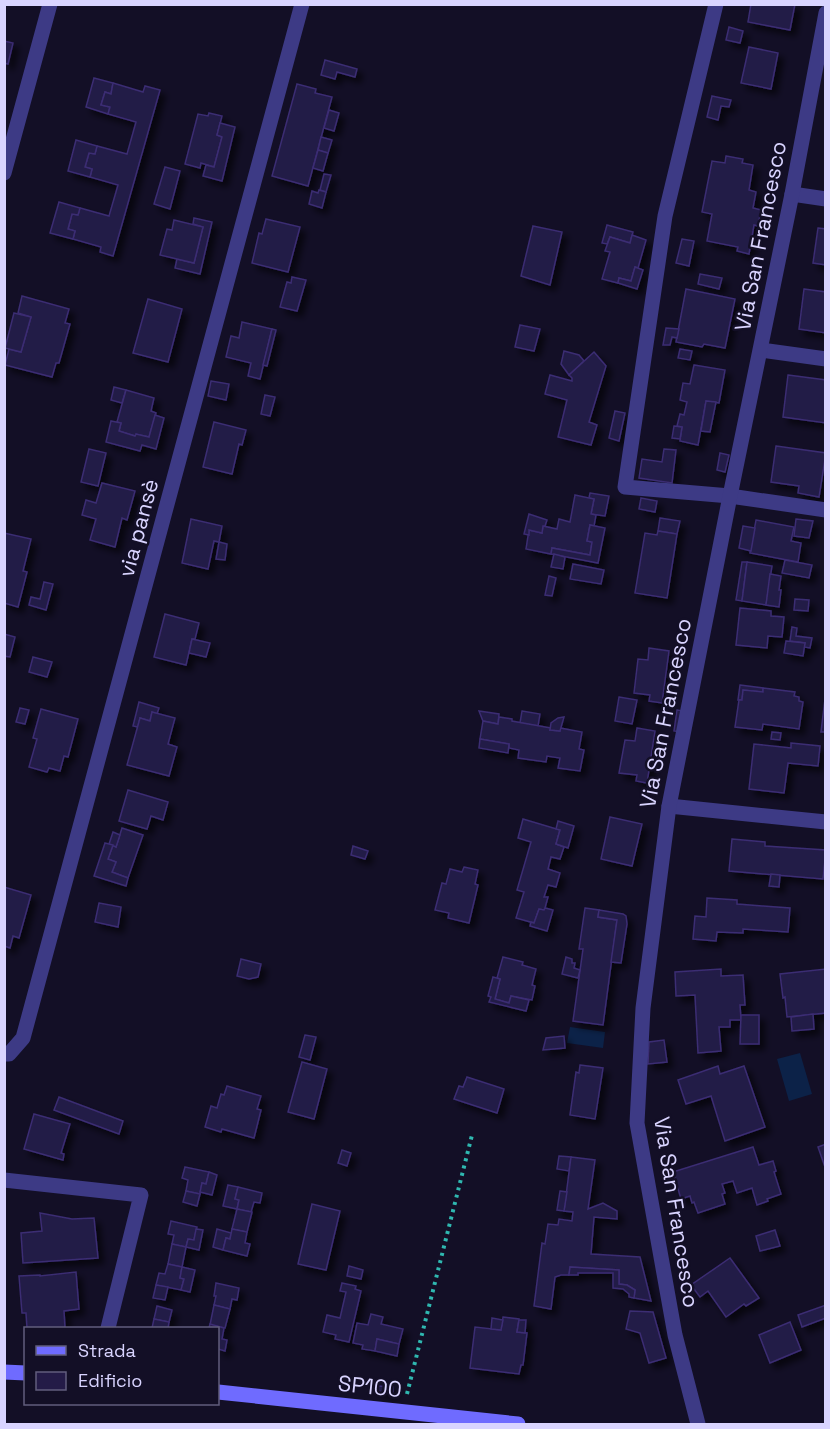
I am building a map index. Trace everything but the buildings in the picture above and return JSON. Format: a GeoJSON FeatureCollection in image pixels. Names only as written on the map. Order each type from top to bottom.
{"type":"FeatureCollection","features":[{"type":"Feature","properties":{"kind":"main road"},"geometry":{"type":"LineString","coordinates":[[4,1372],[24,1373]]}},
{"type":"Feature","properties":{"kind":"main road","name":"SP100"},"geometry":{"type":"LineString","coordinates":[[219,1392],[518,1425]]}},
{"type":"Feature","properties":{"kind":"street"},"geometry":{"type":"LineString","coordinates":[[4,173],[50,4]]}},
{"type":"Feature","properties":{"kind":"street","name":"via pansè"},"geometry":{"type":"LineString","coordinates":[[4,1054],[9,1054],[23,1038],[302,4]]}},
{"type":"Feature","properties":{"kind":"street"},"geometry":{"type":"LineString","coordinates":[[716,4],[665,216],[625,487],[730,496],[825,510]]}},
{"type":"Feature","properties":{"kind":"street","name":"Via San Francesco"},"geometry":{"type":"LineString","coordinates":[[698,1425],[675,1335],[637,1123],[644,1008],[669,806],[792,194],[825,13]]}},
{"type":"Feature","properties":{"kind":"street"},"geometry":{"type":"LineString","coordinates":[[792,194],[825,198]]}},
{"type":"Feature","properties":{"kind":"street"},"geometry":{"type":"LineString","coordinates":[[761,350],[825,359]]}},
{"type":"Feature","properties":{"kind":"street"},"geometry":{"type":"LineString","coordinates":[[669,806],[825,822]]}},
{"type":"Feature","properties":{"kind":"street"},"geometry":{"type":"LineString","coordinates":[[4,1180],[141,1195],[108,1327]]}},
{"type":"Feature","properties":{"kind":"path"},"geometry":{"type":"LineString","coordinates":[[403,1412],[472,1135]]}},
{"type":"Feature","properties":{"kind":"water"},"geometry":{"type":"Polygon","coordinates":[[[570,1027],[605,1032],[603,1048],[567,1043],[570,1027]]]}},
{"type":"Feature","properties":{"kind":"water"},"geometry":{"type":"Polygon","coordinates":[[[800,1053],[812,1094],[789,1101],[777,1059],[800,1053]]]}}]}
